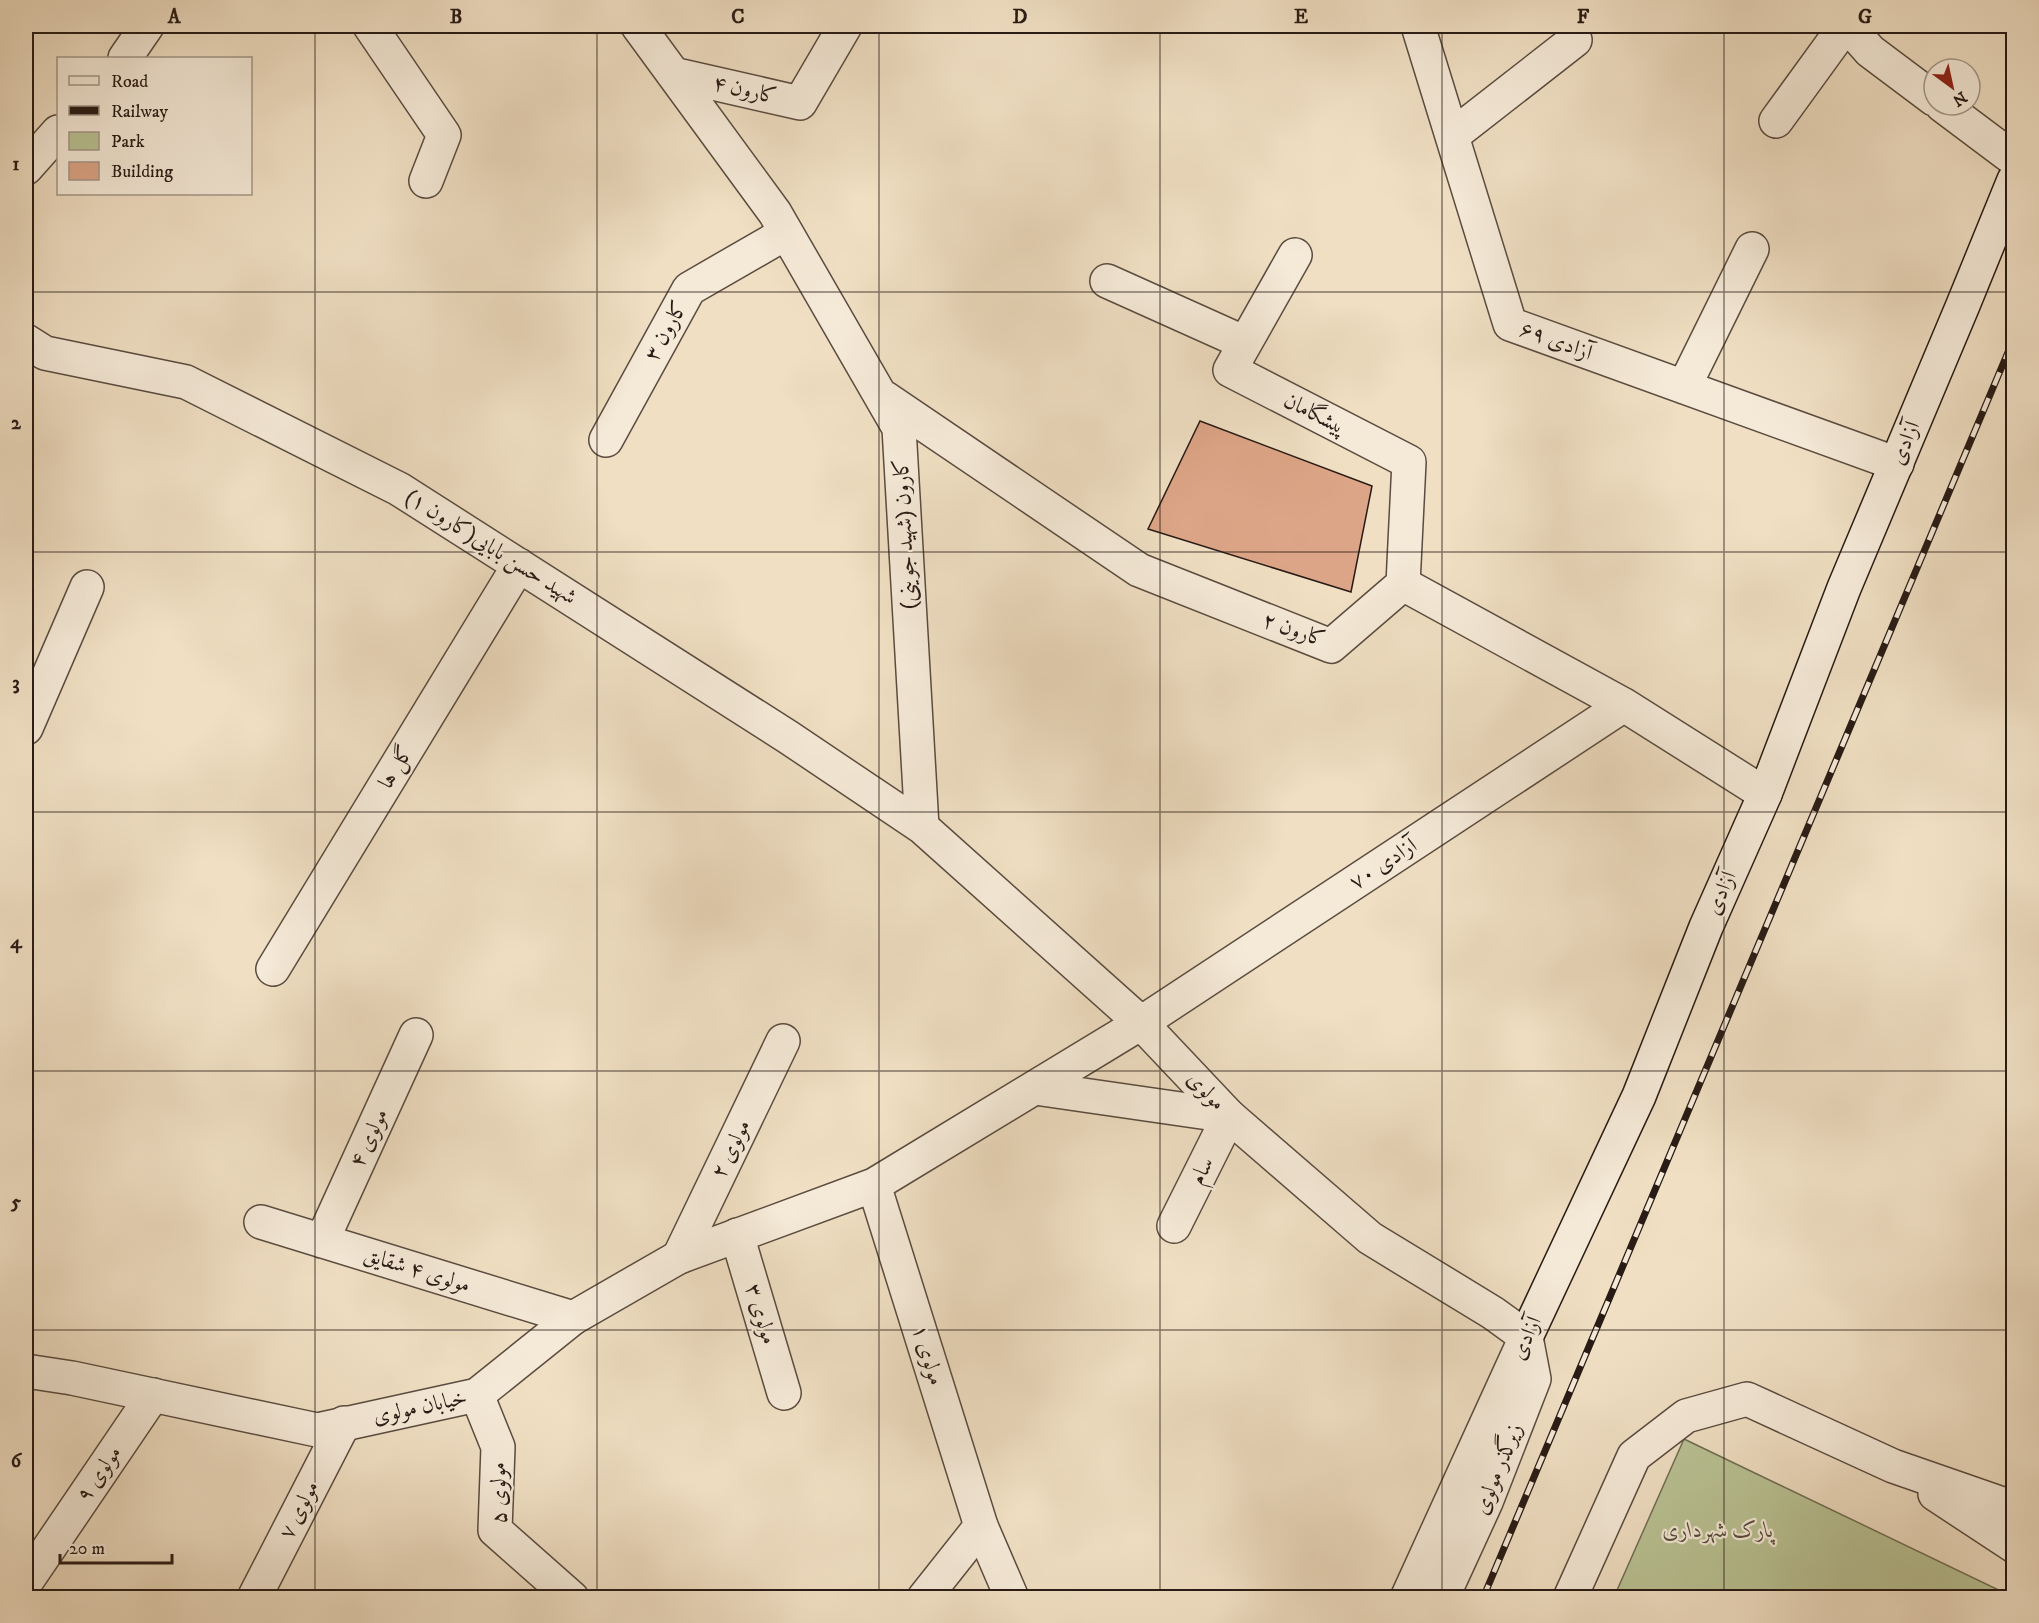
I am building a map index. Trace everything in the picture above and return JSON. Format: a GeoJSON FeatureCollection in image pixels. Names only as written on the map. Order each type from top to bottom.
{"type":"FeatureCollection","features":[{"type":"Feature","properties":{"kind":"street"},"geometry":{"type":"LineString","coordinates":[[126,57],[147,26]]}},
{"type":"Feature","properties":{"kind":"street"},"geometry":{"type":"LineString","coordinates":[[370,26],[444,135],[426,181]]}},
{"type":"Feature","properties":{"kind":"street","name":"کارون (شهید جوینی)"},"geometry":{"type":"LineString","coordinates":[[638,26],[775,213],[899,428],[922,827]]}},
{"type":"Feature","properties":{"kind":"street","name":"کارون ۴"},"geometry":{"type":"LineString","coordinates":[[673,74],[800,103],[845,26]]}},
{"type":"Feature","properties":{"kind":"street","name":"آزادی ۶۹"},"geometry":{"type":"LineString","coordinates":[[1418,26],[1510,324],[1897,464]]}},
{"type":"Feature","properties":{"kind":"street"},"geometry":{"type":"LineString","coordinates":[[1776,121],[1846,26],[1870,51],[1922,90]]}},
{"type":"Feature","properties":{"kind":"street"},"geometry":{"type":"LineString","coordinates":[[1452,136],[1575,40]]}},
{"type":"Feature","properties":{"kind":"street"},"geometry":{"type":"LineString","coordinates":[[1958,117],[2013,159]]}},
{"type":"Feature","properties":{"kind":"street"},"geometry":{"type":"LineString","coordinates":[[26,168],[57,133]]}},
{"type":"Feature","properties":{"kind":"street","name":"آزادی"},"geometry":{"type":"LineString","coordinates":[[1407,1598],[1639,1096],[1706,927],[1765,794],[1844,588],[2013,180]]}},
{"type":"Feature","properties":{"kind":"street","name":"کارون ۳"},"geometry":{"type":"LineString","coordinates":[[606,440],[688,290],[786,233]]}},
{"type":"Feature","properties":{"kind":"street"},"geometry":{"type":"LineString","coordinates":[[1684,387],[1752,249]]}},
{"type":"Feature","properties":{"kind":"street","name":"پیشگامان"},"geometry":{"type":"LineString","coordinates":[[1295,255],[1230,370],[1409,462],[1403,584]]}},
{"type":"Feature","properties":{"kind":"street"},"geometry":{"type":"LineString","coordinates":[[1107,281],[1245,343]]}},
{"type":"Feature","properties":{"kind":"street","name":"شهید حسن بابایی(کارون ۱)"},"geometry":{"type":"LineString","coordinates":[[26,341],[45,353],[186,382],[399,489],[788,737],[922,827]]}},
{"type":"Feature","properties":{"kind":"street","name":"کارون ۲"},"geometry":{"type":"LineString","coordinates":[[879,394],[1138,570],[1331,646],[1403,584]]}},
{"type":"Feature","properties":{"kind":"street","name":"گل ها"},"geometry":{"type":"LineString","coordinates":[[273,969],[519,565]]}},
{"type":"Feature","properties":{"kind":"street"},"geometry":{"type":"LineString","coordinates":[[1403,584],[1624,705],[1765,794]]}},
{"type":"Feature","properties":{"kind":"street"},"geometry":{"type":"LineString","coordinates":[[26,728],[87,587]]}},
{"type":"Feature","properties":{"kind":"street","name":"آزادی ۷۰"},"geometry":{"type":"LineString","coordinates":[[1141,1023],[1624,705]]}},
{"type":"Feature","properties":{"kind":"street"},"geometry":{"type":"LineString","coordinates":[[874,1185],[1141,1023],[922,827]]}},
{"type":"Feature","properties":{"kind":"street","name":"مولوی"},"geometry":{"type":"LineString","coordinates":[[1141,1023],[1229,1116],[1370,1238],[1493,1313],[1526,1337]]}},
{"type":"Feature","properties":{"kind":"street","name":"مولوی ۴"},"geometry":{"type":"LineString","coordinates":[[322,1241],[416,1035]]}},
{"type":"Feature","properties":{"kind":"street","name":"مولوی ۲"},"geometry":{"type":"LineString","coordinates":[[679,1257],[783,1041]]}},
{"type":"Feature","properties":{"kind":"street"},"geometry":{"type":"LineString","coordinates":[[1035,1088],[1229,1116]]}},
{"type":"Feature","properties":{"kind":"street","name":"سام"},"geometry":{"type":"LineString","coordinates":[[1174,1226],[1229,1116]]}},
{"type":"Feature","properties":{"kind":"street","name":"خیابان مولوی"},"geometry":{"type":"LineString","coordinates":[[26,1371],[72,1378],[317,1430],[477,1395],[573,1318],[679,1257],[874,1185]]}},
{"type":"Feature","properties":{"kind":"street","name":"مولوی ۱"},"geometry":{"type":"LineString","coordinates":[[874,1185],[981,1526],[1011,1598]]}},
{"type":"Feature","properties":{"kind":"street","name":"مولوی ۴ شقایق"},"geometry":{"type":"LineString","coordinates":[[261,1222],[573,1318]]}},
{"type":"Feature","properties":{"kind":"street","name":"مولوی ۳"},"geometry":{"type":"LineString","coordinates":[[737,1235],[784,1393]]}},
{"type":"Feature","properties":{"kind":"street","name":"زیرگذر مولوی"},"geometry":{"type":"LineString","coordinates":[[1442,1598],[1486,1502],[1534,1379],[1526,1337]]}},
{"type":"Feature","properties":{"kind":"street","name":"مولوی ۹"},"geometry":{"type":"LineString","coordinates":[[26,1582],[153,1395]]}},
{"type":"Feature","properties":{"kind":"street","name":"مولوی ۵"},"geometry":{"type":"LineString","coordinates":[[477,1395],[498,1447],[495,1530],[572,1598]]}},
{"type":"Feature","properties":{"kind":"street"},"geometry":{"type":"LineString","coordinates":[[1570,1598],[1634,1456],[1686,1416],[1747,1399],[1893,1466],[2013,1508]]}},
{"type":"Feature","properties":{"kind":"street","name":"مولوی ۷"},"geometry":{"type":"LineString","coordinates":[[255,1598],[344,1423]]}},
{"type":"Feature","properties":{"kind":"street"},"geometry":{"type":"LineString","coordinates":[[1893,1466],[2013,1546]]}},
{"type":"Feature","properties":{"kind":"street"},"geometry":{"type":"LineString","coordinates":[[924,1598],[981,1526]]}},
{"type":"Feature","properties":{"kind":"green space","name":"پارک شهرداری"},"geometry":{"type":"Polygon","coordinates":[[[1684,1439],[2007,1594],[2008,1597],[1614,1597],[1684,1439]]]}},
{"type":"Feature","properties":{"kind":"building"},"geometry":{"type":"Polygon","coordinates":[[[1200,421],[1372,486],[1351,592],[1148,529],[1200,421]]]}},
{"type":"Feature","properties":{"kind":"railway"},"geometry":{"type":"LineString","coordinates":[[1483,1598],[2014,338]]}}]}
